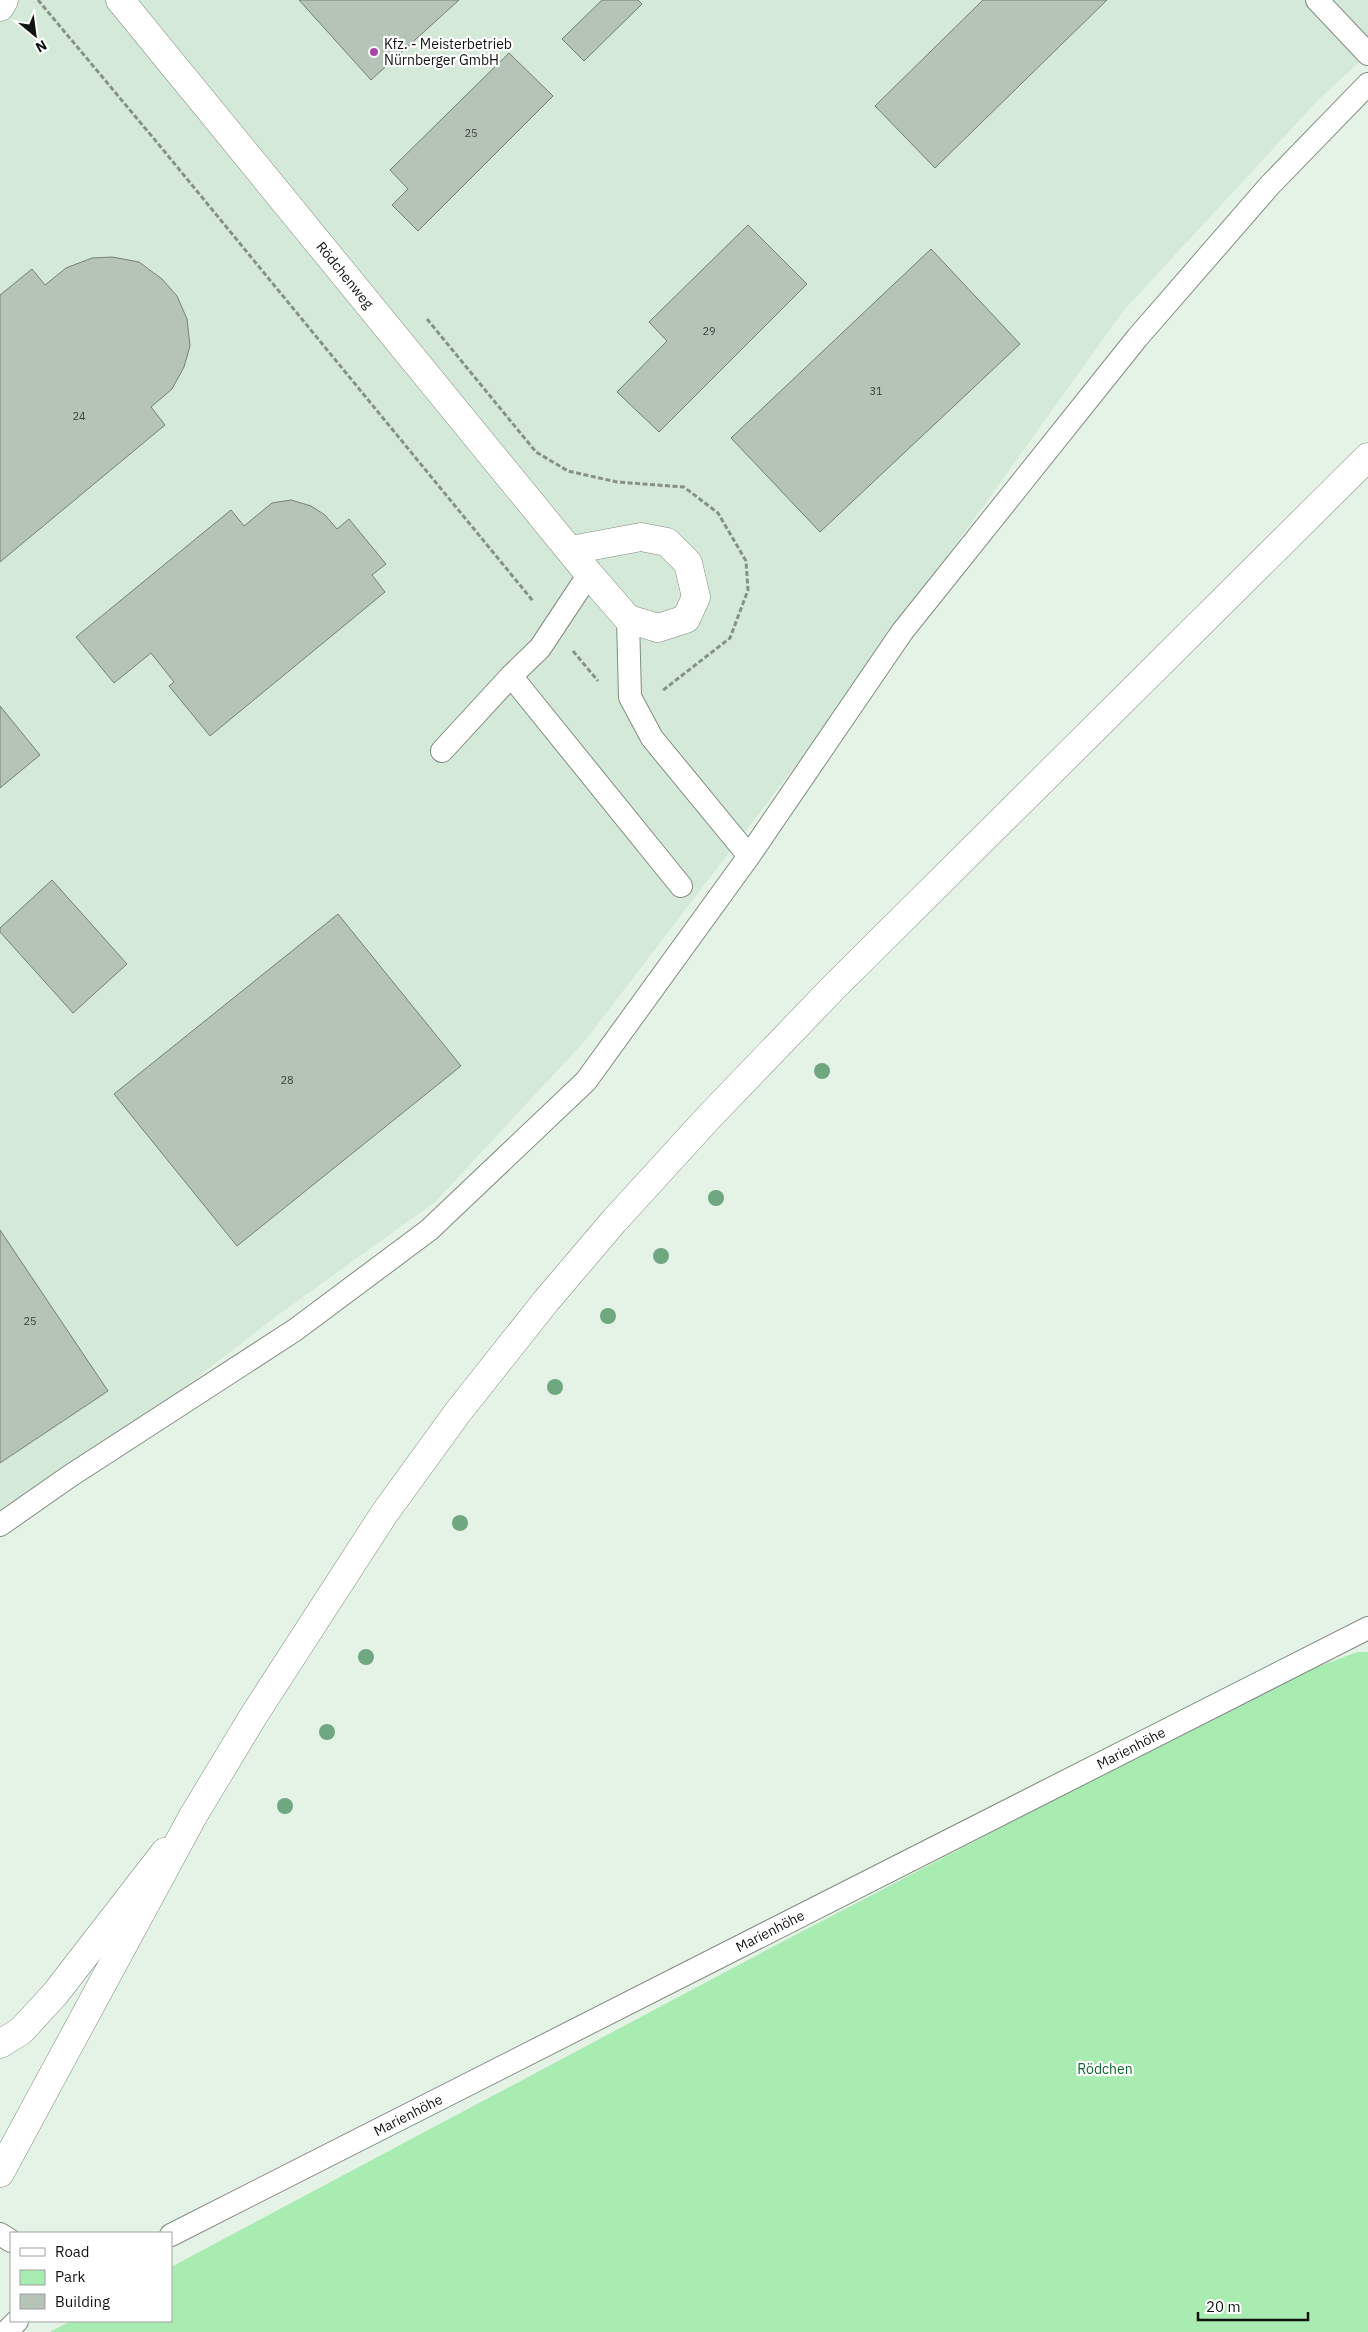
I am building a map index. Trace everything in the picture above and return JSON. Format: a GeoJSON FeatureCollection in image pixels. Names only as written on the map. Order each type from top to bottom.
{"type":"FeatureCollection","features":[{"type":"Feature","properties":{"kind":"main road"},"geometry":{"type":"LineString","coordinates":[[0,7],[4,0]]}},
{"type":"Feature","properties":{"kind":"main road","name":"Rödchenweg"},"geometry":{"type":"LineString","coordinates":[[120,0],[628,620]]}},
{"type":"Feature","properties":{"kind":"main road"},"geometry":{"type":"LineString","coordinates":[[0,2173],[193,1816],[254,1715],[384,1514],[458,1412],[546,1301],[614,1220],[709,1116],[834,987],[1368,457]]}},
{"type":"Feature","properties":{"kind":"main road"},"geometry":{"type":"LineString","coordinates":[[570,550],[640,537],[667,542],[688,564],[696,597],[686,618],[658,628],[628,620]]}},
{"type":"Feature","properties":{"kind":"main road"},"geometry":{"type":"LineString","coordinates":[[0,2044],[21,2031],[56,1994],[193,1816]]}},
{"type":"Feature","properties":{"kind":"lane"},"geometry":{"type":"LineString","coordinates":[[1316,0],[1368,54]]}},
{"type":"Feature","properties":{"kind":"lane"},"geometry":{"type":"LineString","coordinates":[[0,1525],[70,1476],[295,1330],[429,1230],[586,1081],[749,856],[902,632],[1137,338],[1270,185],[1368,84]]}},
{"type":"Feature","properties":{"kind":"lane"},"geometry":{"type":"LineString","coordinates":[[442,751],[511,676],[540,648],[589,574]]}},
{"type":"Feature","properties":{"kind":"lane"},"geometry":{"type":"LineString","coordinates":[[628,620],[630,697],[652,738],[749,856]]}},
{"type":"Feature","properties":{"kind":"lane"},"geometry":{"type":"LineString","coordinates":[[511,676],[681,886]]}},
{"type":"Feature","properties":{"kind":"lane","name":"Marienhöhe"},"geometry":{"type":"LineString","coordinates":[[172,2234],[1368,1628]]}},
{"type":"Feature","properties":{"kind":"lane"},"geometry":{"type":"LineString","coordinates":[[6,2332],[16,2322]]}},
{"type":"Feature","properties":{"kind":"path"},"geometry":{"type":"LineString","coordinates":[[37,0],[166,153],[609,694],[630,697],[662,691],[730,638],[748,590],[746,561],[718,513],[684,487],[617,482],[568,471],[536,452],[424,315]]}},
{"type":"Feature","properties":{"kind":"shaded area"},"geometry":{"type":"Polygon","coordinates":[[[0,0],[1368,0],[1368,54],[1320,98],[1124,310],[816,739],[584,1042],[435,1202],[278,1315],[0,1529],[0,0]]]}},
{"type":"Feature","properties":{"kind":"green space","name":"Rödchen"},"geometry":{"type":"Polygon","coordinates":[[[1357,1652],[1368,1652],[1368,2332],[50,2332],[69,2322],[172,2322],[172,2266],[776,1945],[1288,1678],[1357,1652]]]}},
{"type":"Feature","properties":{"kind":"building","name":"Kfz. - Meisterbetrieb Nürnberger GmbH"},"geometry":{"type":"Polygon","coordinates":[[[299,0],[459,0],[371,80],[299,0]]]}},
{"type":"Feature","properties":{"kind":"building"},"geometry":{"type":"Polygon","coordinates":[[[602,0],[638,0],[642,4],[584,61],[562,39],[602,0]]]}},
{"type":"Feature","properties":{"kind":"building"},"geometry":{"type":"Polygon","coordinates":[[[983,0],[1107,0],[935,168],[875,106],[983,0]]]}},
{"type":"Feature","properties":{"kind":"building"},"geometry":{"type":"Polygon","coordinates":[[[509,53],[553,96],[418,231],[392,205],[408,189],[390,170],[509,53]]]}},
{"type":"Feature","properties":{"kind":"building"},"geometry":{"type":"Polygon","coordinates":[[[748,225],[807,284],[659,432],[617,392],[667,341],[649,322],[748,225]]]}},
{"type":"Feature","properties":{"kind":"building"},"geometry":{"type":"Polygon","coordinates":[[[931,249],[1020,344],[820,532],[731,438],[931,249]]]}},
{"type":"Feature","properties":{"kind":"building"},"geometry":{"type":"Polygon","coordinates":[[[112,257],[139,262],[162,279],[177,296],[187,319],[190,346],[184,367],[172,389],[151,407],[165,425],[0,562],[0,295],[32,269],[45,285],[66,268],[92,258],[112,257]]]}},
{"type":"Feature","properties":{"kind":"building"},"geometry":{"type":"Polygon","coordinates":[[[291,500],[311,506],[325,515],[337,529],[349,519],[386,564],[372,575],[385,592],[210,736],[169,686],[174,682],[151,653],[114,683],[76,637],[231,510],[244,526],[272,503],[291,500]]]}},
{"type":"Feature","properties":{"kind":"building"},"geometry":{"type":"Polygon","coordinates":[[[0,706],[40,755],[0,788],[0,706]]]}},
{"type":"Feature","properties":{"kind":"building"},"geometry":{"type":"Polygon","coordinates":[[[52,880],[127,964],[73,1013],[0,932],[0,928],[52,880]]]}},
{"type":"Feature","properties":{"kind":"building"},"geometry":{"type":"Polygon","coordinates":[[[338,914],[461,1066],[237,1246],[114,1094],[338,914]]]}},
{"type":"Feature","properties":{"kind":"building"},"geometry":{"type":"Polygon","coordinates":[[[0,1230],[108,1391],[0,1463],[0,1230]]]}},
{"type":"Feature","properties":{"kind":"place","name":"Kfz. - Meisterbetrieb Nürnberger GmbH"},"geometry":{"type":"Point","coordinates":[374,52]}}]}
